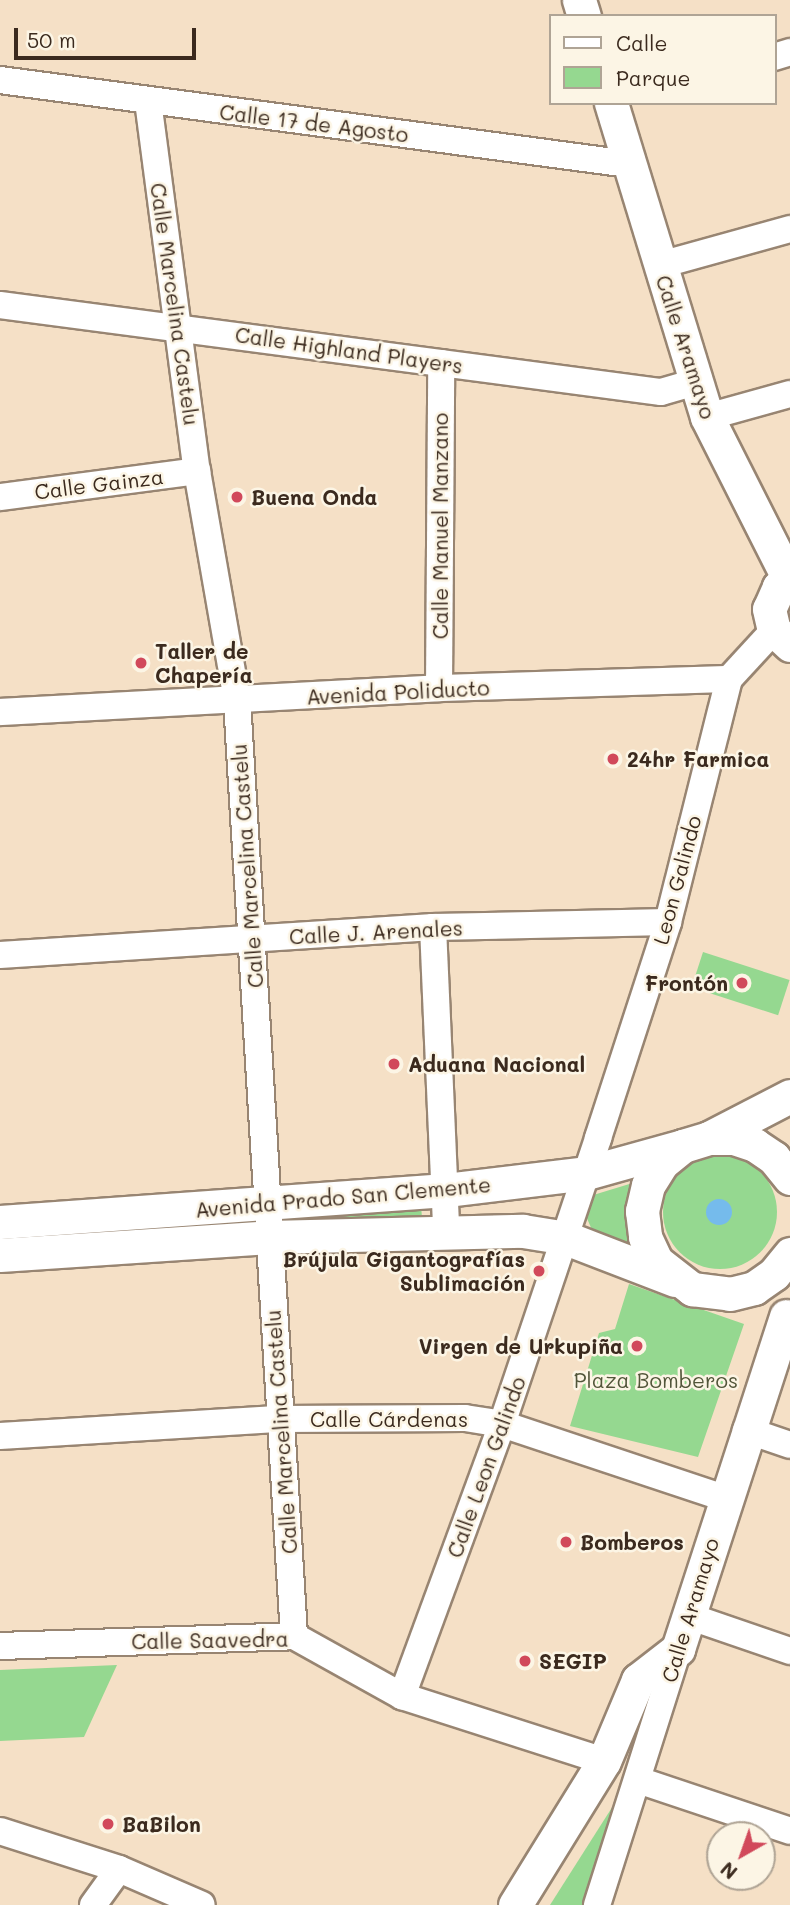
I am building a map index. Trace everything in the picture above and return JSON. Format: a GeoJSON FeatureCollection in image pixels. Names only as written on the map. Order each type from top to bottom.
{"type":"FeatureCollection","features":[{"type":"Feature","properties":{"kind":"main road","name":"Calle Aramayo"},"geometry":{"type":"LineString","coordinates":[[612,105],[706,417],[789,579]]}},
{"type":"Feature","properties":{"kind":"main road"},"geometry":{"type":"LineString","coordinates":[[782,637],[772,597],[789,579]]}},
{"type":"Feature","properties":{"kind":"main road"},"geometry":{"type":"LineString","coordinates":[[675,1280],[656,1261],[645,1237],[642,1211],[648,1185],[662,1163],[696,1142],[790,1096]]}},
{"type":"Feature","properties":{"kind":"main road"},"geometry":{"type":"LineString","coordinates":[[696,1142],[733,1138],[755,1145],[790,1178]]}},
{"type":"Feature","properties":{"kind":"main road","name":"Avenida Prado San Clemente"},"geometry":{"type":"LineString","coordinates":[[0,1222],[446,1190],[586,1173],[696,1142]]}},
{"type":"Feature","properties":{"kind":"main road","name":"Avenida Prado San Clemente"},"geometry":{"type":"LineString","coordinates":[[0,1255],[268,1237],[446,1229],[523,1231],[566,1238],[711,1294],[730,1294],[763,1281]]}},
{"type":"Feature","properties":{"kind":"main road"},"geometry":{"type":"LineString","coordinates":[[788,1317],[763,1281],[790,1254]]}},
{"type":"Feature","properties":{"kind":"main road","name":"Calle Aramayo"},"geometry":{"type":"LineString","coordinates":[[678,1649],[746,1430],[788,1317]]}},
{"type":"Feature","properties":{"kind":"main road"},"geometry":{"type":"LineString","coordinates":[[515,1905],[604,1761],[638,1680],[678,1649]]}},
{"type":"Feature","properties":{"kind":"street","name":"Calle 17 de Agosto"},"geometry":{"type":"LineString","coordinates":[[0,80],[629,164]]}},
{"type":"Feature","properties":{"kind":"street","name":"Calle Marcelina Castelu"},"geometry":{"type":"LineString","coordinates":[[148,101],[197,471],[237,701],[253,940],[265,1204],[294,1636]]}},
{"type":"Feature","properties":{"kind":"street"},"geometry":{"type":"LineString","coordinates":[[660,265],[790,229]]}},
{"type":"Feature","properties":{"kind":"street","name":"Calle Highland Players"},"geometry":{"type":"LineString","coordinates":[[0,305],[177,326],[661,392],[697,382]]}},
{"type":"Feature","properties":{"kind":"street","name":"Calle Manuel Manzano"},"geometry":{"type":"LineString","coordinates":[[439,688],[441,363]]}},
{"type":"Feature","properties":{"kind":"street"},"geometry":{"type":"LineString","coordinates":[[706,417],[790,394]]}},
{"type":"Feature","properties":{"kind":"street","name":"Calle Gainza"},"geometry":{"type":"LineString","coordinates":[[0,496],[197,471]]}},
{"type":"Feature","properties":{"kind":"street"},"geometry":{"type":"LineString","coordinates":[[729,679],[782,637]]}},
{"type":"Feature","properties":{"kind":"street","name":"Avenida Poliducto"},"geometry":{"type":"LineString","coordinates":[[0,712],[439,688],[729,679]]}},
{"type":"Feature","properties":{"kind":"street","name":"Leon Galindo"},"geometry":{"type":"LineString","coordinates":[[566,1238],[668,922],[729,679]]}},
{"type":"Feature","properties":{"kind":"street","name":"Calle J. Arenales"},"geometry":{"type":"LineString","coordinates":[[0,955],[433,927],[668,922]]}},
{"type":"Feature","properties":{"kind":"street"},"geometry":{"type":"LineString","coordinates":[[433,927],[446,1229]]}},
{"type":"Feature","properties":{"kind":"street","name":"Calle Leon Galindo"},"geometry":{"type":"LineString","coordinates":[[402,1696],[502,1424],[566,1238]]}},
{"type":"Feature","properties":{"kind":"street","name":"Calle Cárdenas"},"geometry":{"type":"LineString","coordinates":[[0,1436],[280,1419],[464,1418],[502,1424],[724,1498]]}},
{"type":"Feature","properties":{"kind":"street"},"geometry":{"type":"LineString","coordinates":[[746,1430],[790,1445]]}},
{"type":"Feature","properties":{"kind":"street"},"geometry":{"type":"LineString","coordinates":[[688,1616],[790,1651]]}},
{"type":"Feature","properties":{"kind":"street","name":"Calle Saavedra"},"geometry":{"type":"LineString","coordinates":[[0,1646],[294,1636],[402,1696],[604,1761]]}},
{"type":"Feature","properties":{"kind":"street","name":"Calle Aramayo"},"geometry":{"type":"LineString","coordinates":[[597,1905],[678,1649]]}},
{"type":"Feature","properties":{"kind":"street"},"geometry":{"type":"LineString","coordinates":[[638,1780],[790,1831]]}},
{"type":"Feature","properties":{"kind":"street"},"geometry":{"type":"LineString","coordinates":[[0,1831],[119,1869],[202,1905]]}},
{"type":"Feature","properties":{"kind":"street"},"geometry":{"type":"LineString","coordinates":[[93,1905],[119,1869]]}},
{"type":"Feature","properties":{"kind":"green space","name":"Frontón"},"geometry":{"type":"Polygon","coordinates":[[[703,952],[790,980],[778,1015],[692,987],[703,952]]]}},
{"type":"Feature","properties":{"kind":"green space"},"geometry":{"type":"Polygon","coordinates":[[[720,1155],[742,1160],[760,1172],[772,1190],[777,1212],[772,1234],[760,1252],[742,1264],[720,1269],[698,1264],[680,1252],[668,1234],[663,1212],[668,1190],[680,1172],[698,1160],[720,1155]]]}},
{"type":"Feature","properties":{"kind":"green space"},"geometry":{"type":"Polygon","coordinates":[[[636,1182],[639,1247],[592,1230],[586,1216],[590,1196],[636,1182]]]}},
{"type":"Feature","properties":{"kind":"green space"},"geometry":{"type":"Polygon","coordinates":[[[421,1205],[422,1218],[290,1220],[291,1217],[421,1205]]]}},
{"type":"Feature","properties":{"kind":"green space","name":"Plaza Bomberos"},"geometry":{"type":"Polygon","coordinates":[[[629,1284],[744,1324],[698,1457],[570,1426],[599,1333],[615,1329],[629,1284]]]}},
{"type":"Feature","properties":{"kind":"green space"},"geometry":{"type":"Polygon","coordinates":[[[117,1665],[84,1737],[0,1741],[0,1670],[117,1665]]]}},
{"type":"Feature","properties":{"kind":"green space"},"geometry":{"type":"Polygon","coordinates":[[[632,1776],[585,1905],[550,1905],[632,1776]]]}},
{"type":"Feature","properties":{"kind":"water"},"geometry":{"type":"Polygon","coordinates":[[[719,1199],[729,1202],[732,1212],[729,1222],[719,1225],[709,1222],[706,1212],[709,1202],[719,1199]]]}},
{"type":"Feature","properties":{"kind":"place","name":"Buena Onda"},"geometry":{"type":"Point","coordinates":[237,497]}},
{"type":"Feature","properties":{"kind":"place","name":"Taller de Chapería"},"geometry":{"type":"Point","coordinates":[141,663]}},
{"type":"Feature","properties":{"kind":"place","name":"24hr Farmica"},"geometry":{"type":"Point","coordinates":[613,759]}},
{"type":"Feature","properties":{"kind":"place","name":"Frontón"},"geometry":{"type":"Point","coordinates":[742,983]}},
{"type":"Feature","properties":{"kind":"place","name":"Aduana Nacional"},"geometry":{"type":"Point","coordinates":[394,1064]}},
{"type":"Feature","properties":{"kind":"place","name":"Brújula Gigantografías Sublimación"},"geometry":{"type":"Point","coordinates":[539,1271]}},
{"type":"Feature","properties":{"kind":"place","name":"Virgen de Urkupiña"},"geometry":{"type":"Point","coordinates":[637,1346]}},
{"type":"Feature","properties":{"kind":"place","name":"Bomberos"},"geometry":{"type":"Point","coordinates":[566,1542]}},
{"type":"Feature","properties":{"kind":"place","name":"SEGIP"},"geometry":{"type":"Point","coordinates":[525,1661]}},
{"type":"Feature","properties":{"kind":"place","name":"BaBilon"},"geometry":{"type":"Point","coordinates":[108,1824]}}]}
